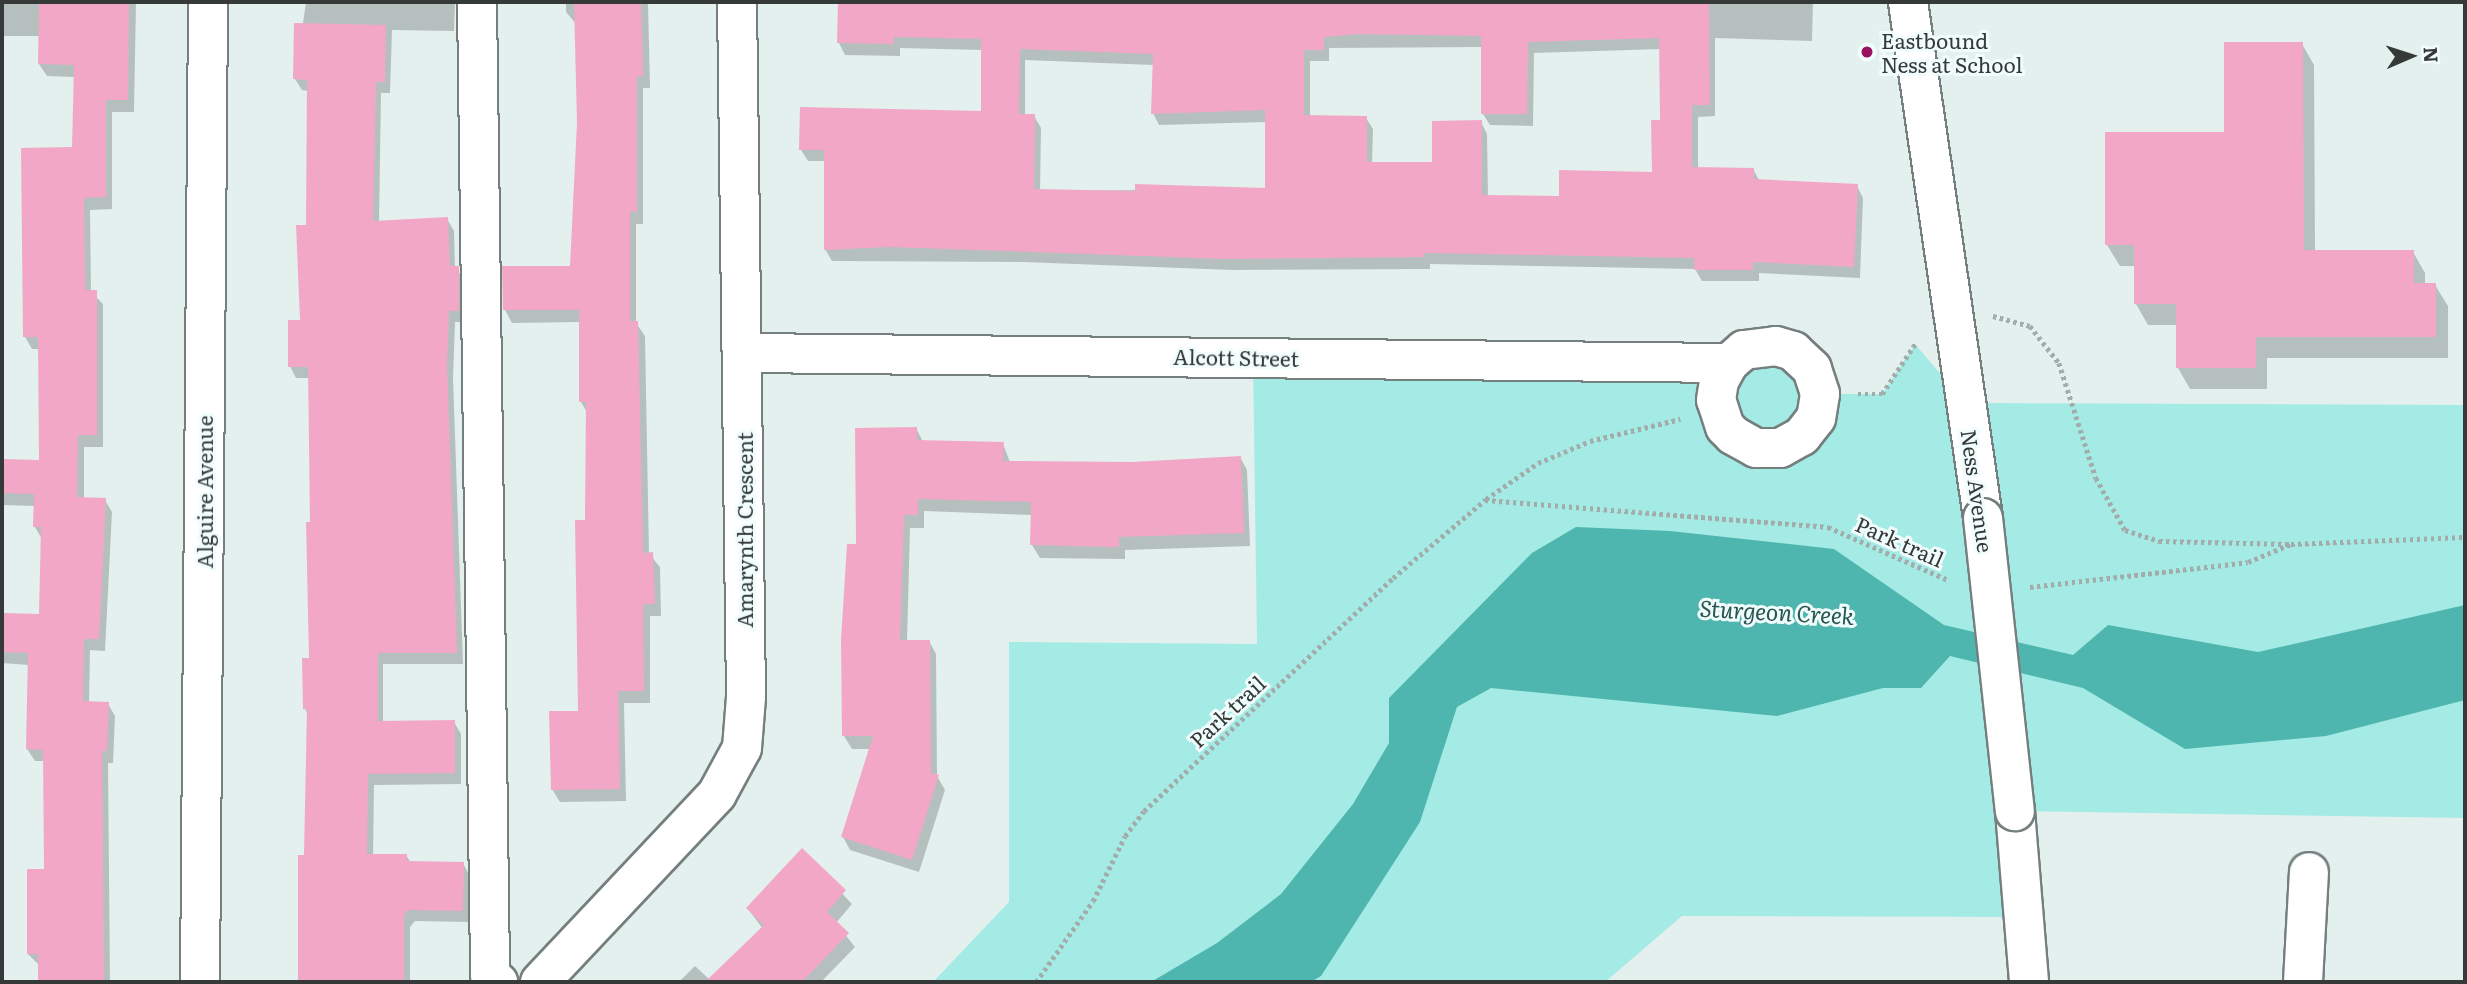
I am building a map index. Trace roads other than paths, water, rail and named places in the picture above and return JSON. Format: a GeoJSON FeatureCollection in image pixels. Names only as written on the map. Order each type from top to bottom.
{"type":"FeatureCollection","features":[{"type":"Feature","properties":{"kind":"street","name":"Alguire Avenue"},"geometry":{"type":"LineString","coordinates":[[200,982],[208,2]]}},
{"type":"Feature","properties":{"kind":"street"},"geometry":{"type":"LineString","coordinates":[[477,2],[490,975],[498,982]]}},
{"type":"Feature","properties":{"kind":"street","name":"Amarynth Crescent"},"geometry":{"type":"LineString","coordinates":[[540,982],[717,794],[742,748],[746,697],[737,2]]}},
{"type":"Feature","properties":{"kind":"street","name":"Ness Avenue"},"geometry":{"type":"LineString","coordinates":[[1908,2],[1983,518],[2015,811],[2029,982]]}},
{"type":"Feature","properties":{"kind":"street","name":"Alcott Street"},"geometry":{"type":"LineString","coordinates":[[743,353],[1729,363],[1744,351],[1762,346],[1793,351],[1812,369],[1820,394],[1816,418],[1802,436],[1780,448],[1756,448],[1733,435],[1718,410],[1719,382],[1729,363]]}},
{"type":"Feature","properties":{"kind":"street"},"geometry":{"type":"LineString","coordinates":[[2303,982],[2309,872]]}},
{"type":"Feature","properties":{"kind":"water","name":"Sturgeon Creek"},"geometry":{"type":"Polygon","coordinates":[[[1576,527],[1670,531],[1834,549],[1944,625],[2073,655],[2108,625],[2258,652],[2465,605],[2465,700],[2326,736],[2185,749],[2083,688],[1950,656],[1921,688],[1883,688],[1777,716],[1491,688],[1457,707],[1420,822],[1321,976],[1311,982],[1151,982],[1217,943],[1281,894],[1353,804],[1389,743],[1389,698],[1532,553],[1576,527]]]}},
{"type":"Feature","properties":{"kind":"place","name":"Eastbound Ness at School"},"geometry":{"type":"Point","coordinates":[1867,52]}}]}
